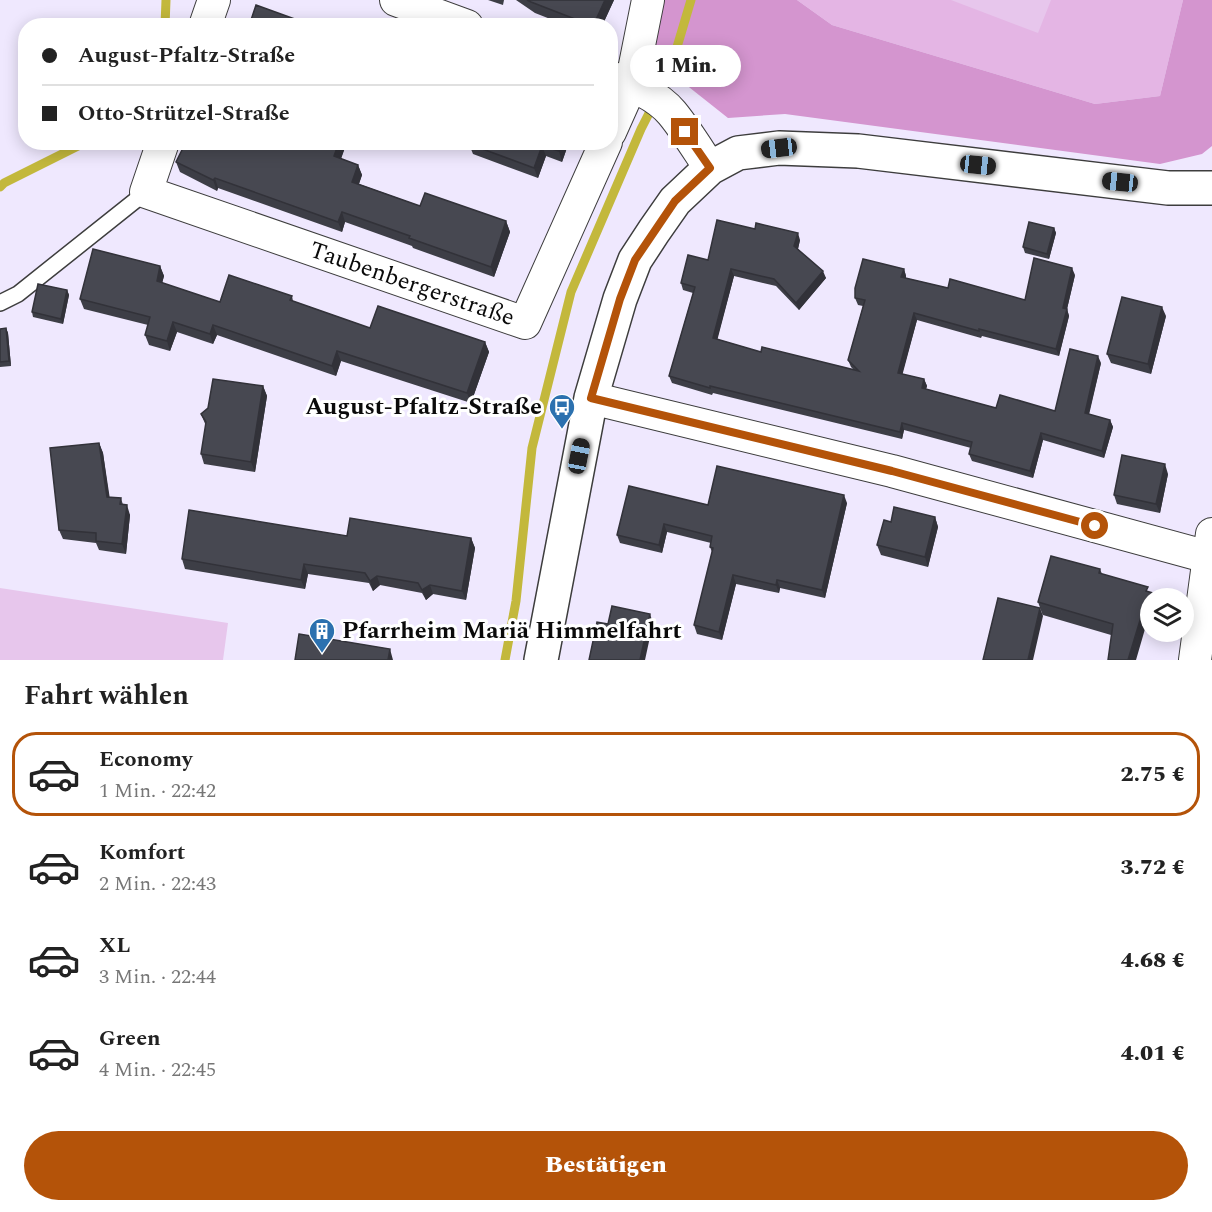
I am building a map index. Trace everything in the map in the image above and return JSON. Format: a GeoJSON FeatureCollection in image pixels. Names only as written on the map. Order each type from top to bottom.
{"type":"FeatureCollection","features":[{"type":"Feature","properties":{"kind":"street"},"geometry":{"type":"LineString","coordinates":[[208,18],[214,0]]}},
{"type":"Feature","properties":{"kind":"street"},"geometry":{"type":"LineString","coordinates":[[396,0],[445,18]]}},
{"type":"Feature","properties":{"kind":"street"},"geometry":{"type":"LineString","coordinates":[[618,112],[629,85],[648,0]]}},
{"type":"Feature","properties":{"kind":"street"},"geometry":{"type":"LineString","coordinates":[[629,85],[671,112],[710,168]]}},
{"type":"Feature","properties":{"kind":"street"},"geometry":{"type":"LineString","coordinates":[[541,660],[591,398],[620,299],[635,260],[675,201],[710,168],[738,153],[779,148],[858,152],[1168,188],[1203,182]]}},
{"type":"Feature","properties":{"kind":"street"},"geometry":{"type":"LineString","coordinates":[[146,192],[160,150]]}},
{"type":"Feature","properties":{"kind":"street","name":"Taubenbergerstraße"},"geometry":{"type":"LineString","coordinates":[[146,192],[525,323],[602,150]]}},
{"type":"Feature","properties":{"kind":"street"},"geometry":{"type":"LineString","coordinates":[[591,398],[1211,550],[1195,660]]}},
{"type":"Feature","properties":{"kind":"lane"},"geometry":{"type":"LineString","coordinates":[[0,303],[18,294],[146,192]]}},
{"type":"Feature","properties":{"kind":"shaded area"},"geometry":{"type":"Polygon","coordinates":[[[664,0],[797,0],[832,25],[1095,104],[1160,96],[1183,0],[1212,0],[1212,146],[1202,154],[1160,164],[785,114],[728,118],[651,57],[664,0]]]}},
{"type":"Feature","properties":{"kind":"shaded area"},"geometry":{"type":"Polygon","coordinates":[[[797,0],[1183,0],[1160,96],[1095,104],[832,25],[797,0]]]}},
{"type":"Feature","properties":{"kind":"shaded area"},"geometry":{"type":"Polygon","coordinates":[[[951,0],[1051,0],[1038,33],[951,0]]]}},
{"type":"Feature","properties":{"kind":"shaded area"},"geometry":{"type":"Polygon","coordinates":[[[0,588],[228,623],[223,660],[0,660],[0,588]]]}},
{"type":"Feature","properties":{"kind":"building"},"geometry":{"type":"Polygon","coordinates":[[[527,0],[605,0],[597,18],[573,18],[527,0]]]}},
{"type":"Feature","properties":{"kind":"building"},"geometry":{"type":"Polygon","coordinates":[[[256,5],[292,18],[252,18],[256,5]]]}},
{"type":"Feature","properties":{"kind":"building"},"geometry":{"type":"Polygon","coordinates":[[[182,150],[336,150],[334,156],[358,165],[352,182],[420,206],[425,193],[506,221],[491,267],[342,212],[338,222],[215,178],[213,180],[176,162],[182,150]]]}},
{"type":"Feature","properties":{"kind":"building"},"geometry":{"type":"Polygon","coordinates":[[[485,150],[541,150],[534,168],[485,150]]]}},
{"type":"Feature","properties":{"kind":"building"},"geometry":{"type":"Polygon","coordinates":[[[717,220],[755,229],[756,223],[798,233],[794,246],[823,271],[796,303],[774,279],[731,269],[713,338],[761,352],[762,347],[859,371],[848,360],[865,300],[855,298],[855,288],[863,259],[904,269],[901,277],[948,288],[950,279],[1025,300],[1034,258],[1072,268],[1063,308],[1067,309],[1056,349],[914,313],[898,373],[924,379],[922,388],[996,408],[1000,395],[1055,411],[1070,349],[1098,356],[1085,413],[1110,420],[1102,451],[1041,433],[1030,471],[969,454],[972,442],[902,423],[900,432],[710,386],[710,388],[669,376],[695,287],[681,283],[688,255],[708,260],[717,220]]]}},
{"type":"Feature","properties":{"kind":"building"},"geometry":{"type":"Polygon","coordinates":[[[1029,222],[1054,228],[1047,254],[1023,247],[1029,222]]]}},
{"type":"Feature","properties":{"kind":"building"},"geometry":{"type":"Polygon","coordinates":[[[93,249],[160,266],[157,281],[220,302],[229,275],[292,296],[290,300],[370,328],[378,306],[485,342],[467,393],[337,351],[332,366],[213,325],[210,334],[173,322],[167,341],[145,335],[150,317],[80,299],[93,249]]]}},
{"type":"Feature","properties":{"kind":"building"},"geometry":{"type":"Polygon","coordinates":[[[38,284],[67,290],[61,319],[32,312],[38,284]]]}},
{"type":"Feature","properties":{"kind":"building"},"geometry":{"type":"Polygon","coordinates":[[[1122,297],[1162,307],[1148,364],[1107,354],[1122,297]]]}},
{"type":"Feature","properties":{"kind":"building"},"geometry":{"type":"Polygon","coordinates":[[[6,328],[9,361],[0,362],[0,329],[6,328]]]}},
{"type":"Feature","properties":{"kind":"building"},"geometry":{"type":"Polygon","coordinates":[[[213,379],[263,386],[251,462],[201,454],[206,422],[201,414],[208,408],[213,379]]]}},
{"type":"Feature","properties":{"kind":"building"},"geometry":{"type":"Polygon","coordinates":[[[99,443],[107,497],[121,498],[120,504],[127,505],[122,544],[96,541],[96,533],[59,530],[50,448],[99,443]]]}},
{"type":"Feature","properties":{"kind":"building"},"geometry":{"type":"Polygon","coordinates":[[[1122,455],[1165,464],[1156,504],[1114,495],[1122,455]]]}},
{"type":"Feature","properties":{"kind":"building"},"geometry":{"type":"Polygon","coordinates":[[[717,466],[844,495],[822,590],[777,580],[776,585],[733,575],[719,632],[694,625],[713,548],[710,547],[712,536],[664,524],[659,545],[617,535],[629,486],[708,505],[717,466]]]}},
{"type":"Feature","properties":{"kind":"building"},"geometry":{"type":"Polygon","coordinates":[[[894,507],[935,517],[925,557],[877,545],[884,520],[891,522],[894,507]]]}},
{"type":"Feature","properties":{"kind":"building"},"geometry":{"type":"Polygon","coordinates":[[[189,510],[347,536],[350,518],[471,538],[462,591],[430,585],[422,590],[418,583],[377,576],[370,581],[365,573],[304,564],[301,580],[182,559],[189,510]]]}},
{"type":"Feature","properties":{"kind":"building"},"geometry":{"type":"Polygon","coordinates":[[[1051,556],[1100,569],[1099,573],[1148,587],[1140,588],[1140,620],[1128,660],[1108,660],[1113,624],[1038,602],[1051,556]]]}},
{"type":"Feature","properties":{"kind":"building"},"geometry":{"type":"Polygon","coordinates":[[[998,598],[1040,608],[1028,660],[983,660],[998,598]]]}},
{"type":"Feature","properties":{"kind":"building"},"geometry":{"type":"Polygon","coordinates":[[[612,606],[650,614],[640,660],[589,660],[597,622],[608,624],[612,606]]]}},
{"type":"Feature","properties":{"kind":"building"},"geometry":{"type":"Polygon","coordinates":[[[299,634],[390,649],[388,660],[295,660],[299,634]]]}},
{"type":"Feature","properties":{"kind":"waterway"},"geometry":{"type":"LineString","coordinates":[[165,18],[166,0]]}},
{"type":"Feature","properties":{"kind":"waterway"},"geometry":{"type":"LineString","coordinates":[[505,660],[516,601],[532,448],[571,292],[641,129],[669,74],[691,0]]}},
{"type":"Feature","properties":{"kind":"waterway"},"geometry":{"type":"LineString","coordinates":[[0,187],[70,150]]}},
{"type":"Feature","properties":{"kind":"place","name":"August-Pfaltz-Straße"},"geometry":{"type":"Point","coordinates":[562,430]}},
{"type":"Feature","properties":{"kind":"place","name":"Pfarrheim Mariä Himmelfahrt"},"geometry":{"type":"Point","coordinates":[322,654]}},
{"type":"Feature","properties":{"kind":"route"},"geometry":{"type":"LineString","coordinates":[[685,132],[710,168],[675,201],[635,260],[620,299],[591,398],[892,471],[1095,526]]}}]}
